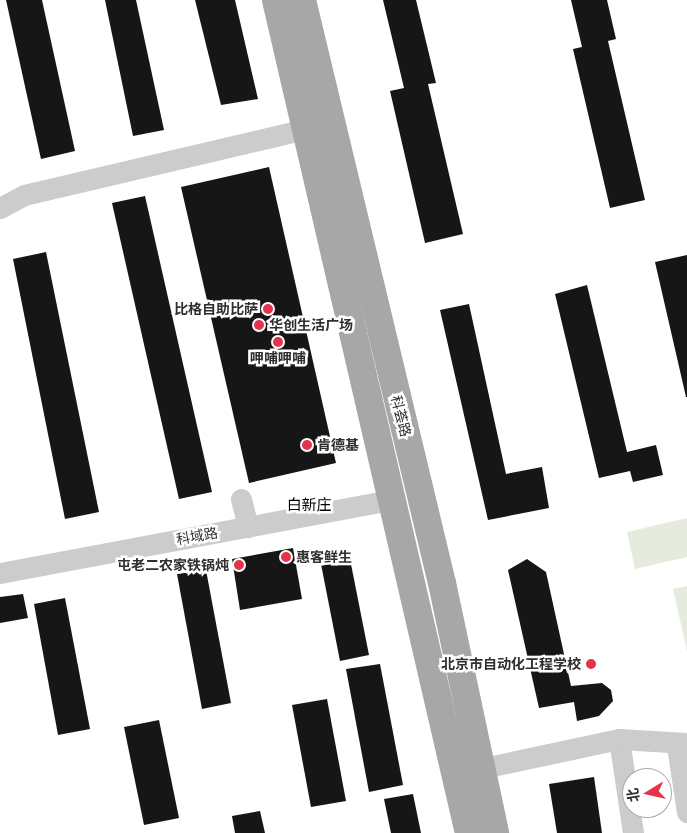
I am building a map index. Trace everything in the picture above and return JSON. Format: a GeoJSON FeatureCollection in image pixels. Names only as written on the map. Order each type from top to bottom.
{"type":"FeatureCollection","features":[{"type":"Feature","properties":{"kind":"main road","name":"科荟路"},"geometry":{"type":"LineString","coordinates":[[276,0],[394,499],[469,833]]}},
{"type":"Feature","properties":{"kind":"main road","name":"科荟路"},"geometry":{"type":"LineString","coordinates":[[302,0],[483,768],[495,833]]}},
{"type":"Feature","properties":{"kind":"street"},"geometry":{"type":"LineString","coordinates":[[0,208],[24,195],[305,129]]}},
{"type":"Feature","properties":{"kind":"street"},"geometry":{"type":"LineString","coordinates":[[241,499],[248,527]]}},
{"type":"Feature","properties":{"kind":"street","name":"科域路"},"geometry":{"type":"LineString","coordinates":[[0,573],[394,499]]}},
{"type":"Feature","properties":{"kind":"street"},"geometry":{"type":"LineString","coordinates":[[483,768],[619,739],[650,738],[682,744],[687,812]]}},
{"type":"Feature","properties":{"kind":"street"},"geometry":{"type":"LineString","coordinates":[[619,739],[633,833]]}},
{"type":"Feature","properties":{"kind":"green space"},"geometry":{"type":"Polygon","coordinates":[[[687,518],[687,557],[635,569],[627,532],[687,518]]]}},
{"type":"Feature","properties":{"kind":"green space"},"geometry":{"type":"Polygon","coordinates":[[[687,586],[687,651],[673,589],[687,586]]]}},
{"type":"Feature","properties":{"kind":"building"},"geometry":{"type":"Polygon","coordinates":[[[6,0],[42,0],[75,151],[41,159],[6,0]]]}},
{"type":"Feature","properties":{"kind":"building"},"geometry":{"type":"Polygon","coordinates":[[[105,0],[136,0],[164,130],[133,136],[105,0]]]}},
{"type":"Feature","properties":{"kind":"building"},"geometry":{"type":"Polygon","coordinates":[[[195,0],[235,0],[258,99],[221,105],[195,0]]]}},
{"type":"Feature","properties":{"kind":"building"},"geometry":{"type":"Polygon","coordinates":[[[383,0],[416,0],[436,83],[428,84],[463,234],[425,243],[390,91],[404,88],[383,0]]]}},
{"type":"Feature","properties":{"kind":"building"},"geometry":{"type":"Polygon","coordinates":[[[571,0],[607,0],[616,39],[608,41],[645,200],[610,208],[573,49],[582,47],[571,0]]]}},
{"type":"Feature","properties":{"kind":"building","name":"华创生活广场"},"geometry":{"type":"Polygon","coordinates":[[[269,167],[336,463],[249,483],[181,187],[269,167]]]}},
{"type":"Feature","properties":{"kind":"building"},"geometry":{"type":"Polygon","coordinates":[[[145,196],[212,492],[179,499],[112,203],[145,196]]]}},
{"type":"Feature","properties":{"kind":"building"},"geometry":{"type":"Polygon","coordinates":[[[46,252],[99,512],[65,519],[13,259],[46,252]]]}},
{"type":"Feature","properties":{"kind":"building"},"geometry":{"type":"Polygon","coordinates":[[[687,255],[687,397],[686,397],[655,262],[687,255]]]}},
{"type":"Feature","properties":{"kind":"building"},"geometry":{"type":"Polygon","coordinates":[[[587,285],[627,452],[656,445],[663,475],[633,482],[630,471],[599,478],[555,294],[587,285]]]}},
{"type":"Feature","properties":{"kind":"building"},"geometry":{"type":"Polygon","coordinates":[[[469,304],[506,474],[542,467],[549,508],[488,520],[440,310],[469,304]]]}},
{"type":"Feature","properties":{"kind":"building"},"geometry":{"type":"Polygon","coordinates":[[[293,548],[302,599],[240,610],[232,559],[293,548]]]}},
{"type":"Feature","properties":{"kind":"building"},"geometry":{"type":"Polygon","coordinates":[[[349,554],[369,655],[340,661],[320,559],[349,554]]]}},
{"type":"Feature","properties":{"kind":"building"},"geometry":{"type":"Polygon","coordinates":[[[527,559],[546,572],[571,686],[602,683],[611,690],[613,701],[599,716],[577,721],[574,702],[539,708],[508,570],[527,559]]]}},
{"type":"Feature","properties":{"kind":"building"},"geometry":{"type":"Polygon","coordinates":[[[206,570],[231,703],[202,709],[177,574],[206,570]]]}},
{"type":"Feature","properties":{"kind":"building"},"geometry":{"type":"Polygon","coordinates":[[[23,594],[28,618],[0,623],[0,597],[23,594]]]}},
{"type":"Feature","properties":{"kind":"building"},"geometry":{"type":"Polygon","coordinates":[[[65,598],[90,729],[58,735],[34,604],[65,598]]]}},
{"type":"Feature","properties":{"kind":"building"},"geometry":{"type":"Polygon","coordinates":[[[380,664],[403,785],[369,792],[346,669],[380,664]]]}},
{"type":"Feature","properties":{"kind":"building"},"geometry":{"type":"Polygon","coordinates":[[[327,699],[346,801],[311,807],[292,705],[327,699]]]}},
{"type":"Feature","properties":{"kind":"building"},"geometry":{"type":"Polygon","coordinates":[[[159,720],[179,818],[144,825],[124,727],[159,720]]]}},
{"type":"Feature","properties":{"kind":"building"},"geometry":{"type":"Polygon","coordinates":[[[594,777],[602,833],[557,833],[549,784],[594,777]]]}},
{"type":"Feature","properties":{"kind":"building"},"geometry":{"type":"Polygon","coordinates":[[[413,794],[421,833],[391,833],[384,799],[413,794]]]}},
{"type":"Feature","properties":{"kind":"building"},"geometry":{"type":"Polygon","coordinates":[[[260,811],[265,833],[235,833],[232,816],[260,811]]]}},
{"type":"Feature","properties":{"kind":"place","name":"比格自助比萨"},"geometry":{"type":"Point","coordinates":[268,309]}},
{"type":"Feature","properties":{"kind":"place","name":"华创生活广场"},"geometry":{"type":"Point","coordinates":[259,325]}},
{"type":"Feature","properties":{"kind":"place","name":"呷哺呷哺"},"geometry":{"type":"Point","coordinates":[278,342]}},
{"type":"Feature","properties":{"kind":"place","name":"肯德基"},"geometry":{"type":"Point","coordinates":[307,445]}},
{"type":"Feature","properties":{"kind":"place","name":"惠客鲜生"},"geometry":{"type":"Point","coordinates":[286,557]}},
{"type":"Feature","properties":{"kind":"place","name":"屯老二农家铁锅炖"},"geometry":{"type":"Point","coordinates":[239,565]}},
{"type":"Feature","properties":{"kind":"place","name":"北京市自动化工程学校"},"geometry":{"type":"Point","coordinates":[591,664]}},
{"type":"Feature","properties":{"kind":"district","name":"白新庄"},"geometry":{"type":"Point","coordinates":[309,505]}}]}
